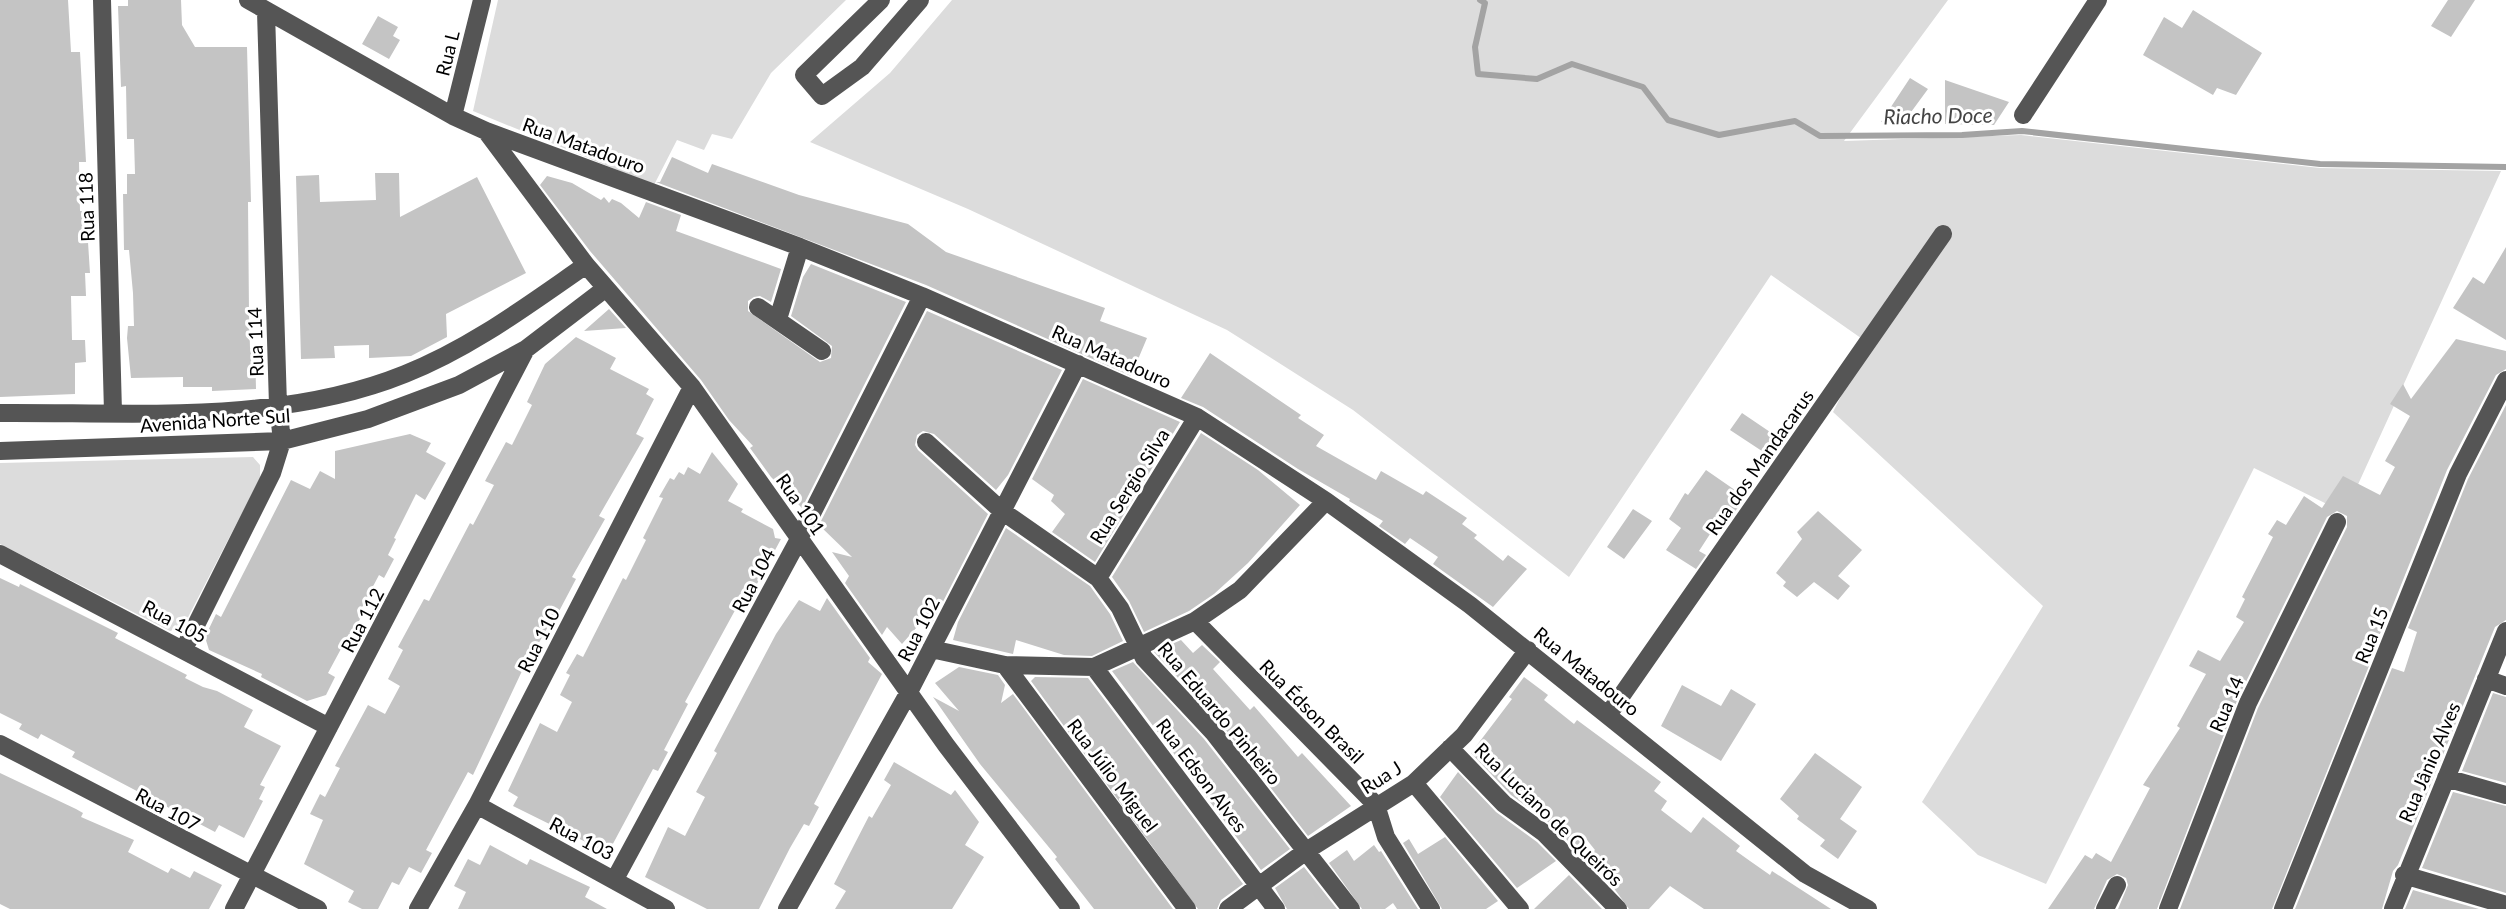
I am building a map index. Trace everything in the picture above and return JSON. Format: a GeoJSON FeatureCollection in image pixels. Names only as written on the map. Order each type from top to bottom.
{"type":"FeatureCollection","features":[{"type":"Feature","properties":{"kind":"street","name":"Rua 118"},"geometry":{"type":"LineString","coordinates":[[102,0],[113,412]]}},
{"type":"Feature","properties":{"kind":"street","name":"Rua Matadouro"},"geometry":{"type":"LineString","coordinates":[[248,0],[453,116],[486,131],[800,247],[922,296],[1196,417],[1326,501],[1528,650],[1805,874],[1868,909]]}},
{"type":"Feature","properties":{"kind":"street","name":"Rua L"},"geometry":{"type":"LineString","coordinates":[[453,116],[482,0]]}},
{"type":"Feature","properties":{"kind":"street"},"geometry":{"type":"LineString","coordinates":[[881,0],[804,75],[822,96],[862,67],[920,0]]}},
{"type":"Feature","properties":{"kind":"street"},"geometry":{"type":"LineString","coordinates":[[2023,115],[2098,0]]}},
{"type":"Feature","properties":{"kind":"street","name":"Rua 114"},"geometry":{"type":"LineString","coordinates":[[184,649],[272,473],[282,441],[278,405],[266,12]]}},
{"type":"Feature","properties":{"kind":"street","name":"Rua 101"},"geometry":{"type":"LineString","coordinates":[[486,131],[586,265],[692,387],[909,692],[1071,909]]}},
{"type":"Feature","properties":{"kind":"street","name":"Rua dos Mandacarus"},"geometry":{"type":"LineString","coordinates":[[1608,715],[1943,233]]}},
{"type":"Feature","properties":{"kind":"street"},"geometry":{"type":"LineString","coordinates":[[778,319],[800,247]]}},
{"type":"Feature","properties":{"kind":"street","name":"Avenida Norte Sul"},"geometry":{"type":"LineString","coordinates":[[0,413],[208,412],[278,405],[359,388],[426,365],[502,323],[586,265]]}},
{"type":"Feature","properties":{"kind":"street","name":"Avenida Norte Sul"},"geometry":{"type":"LineString","coordinates":[[0,452],[282,441],[401,408],[459,385],[526,349],[606,288]]}},
{"type":"Feature","properties":{"kind":"street","name":"Rua 104"},"geometry":{"type":"LineString","coordinates":[[615,879],[799,539],[922,296]]}},
{"type":"Feature","properties":{"kind":"street"},"geometry":{"type":"LineString","coordinates":[[758,307],[822,351]]}},
{"type":"Feature","properties":{"kind":"street","name":"Rua 112"},"geometry":{"type":"LineString","coordinates":[[234,909],[526,349]]}},
{"type":"Feature","properties":{"kind":"street","name":"Rua 102"},"geometry":{"type":"LineString","coordinates":[[787,909],[909,692],[1078,364]]}},
{"type":"Feature","properties":{"kind":"street","name":"Rua 15"},"geometry":{"type":"LineString","coordinates":[[2283,909],[2458,474],[2506,380]]}},
{"type":"Feature","properties":{"kind":"street","name":"Rua 110"},"geometry":{"type":"LineString","coordinates":[[418,909],[477,805],[692,387]]}},
{"type":"Feature","properties":{"kind":"street","name":"Rua Sergio Silva"},"geometry":{"type":"LineString","coordinates":[[1098,578],[1196,417]]}},
{"type":"Feature","properties":{"kind":"street","name":"Rua Eduardo Pinheiro"},"geometry":{"type":"LineString","coordinates":[[926,442],[1002,512],[1098,578],[1120,608],[1144,657],[1213,732],[1350,909]]}},
{"type":"Feature","properties":{"kind":"street"},"geometry":{"type":"LineString","coordinates":[[931,649],[1005,665],[1094,667],[1195,621],[1240,590],[1326,501]]}},
{"type":"Feature","properties":{"kind":"street","name":"Rua 14"},"geometry":{"type":"LineString","coordinates":[[2168,909],[2248,703],[2337,522]]}},
{"type":"Feature","properties":{"kind":"street","name":"Rua 105"},"geometry":{"type":"LineString","coordinates":[[0,554],[329,727]]}},
{"type":"Feature","properties":{"kind":"street","name":"Rua Édson Brasil"},"geometry":{"type":"LineString","coordinates":[[1195,621],[1376,805],[1386,837],[1431,909]]}},
{"type":"Feature","properties":{"kind":"street","name":"Rua Jânio Alves"},"geometry":{"type":"LineString","coordinates":[[2393,909],[2404,875],[2506,631]]}},
{"type":"Feature","properties":{"kind":"street","name":"Rua J"},"geometry":{"type":"LineString","coordinates":[[1227,909],[1306,850],[1414,783],[1450,748],[1528,650]]}},
{"type":"Feature","properties":{"kind":"street","name":"Rua Júlio Miguel"},"geometry":{"type":"LineString","coordinates":[[1005,665],[1187,909]]}},
{"type":"Feature","properties":{"kind":"street","name":"Rua Edson Alves"},"geometry":{"type":"LineString","coordinates":[[1094,667],[1276,909]]}},
{"type":"Feature","properties":{"kind":"street"},"geometry":{"type":"LineString","coordinates":[[2486,680],[2506,685]]}},
{"type":"Feature","properties":{"kind":"street","name":"Rua 107"},"geometry":{"type":"LineString","coordinates":[[0,744],[318,909]]}},
{"type":"Feature","properties":{"kind":"street","name":"Rua Luciano de Queirós"},"geometry":{"type":"LineString","coordinates":[[1450,748],[1504,804],[1544,833],[1618,909]]}},
{"type":"Feature","properties":{"kind":"street"},"geometry":{"type":"LineString","coordinates":[[2446,778],[2506,795]]}},
{"type":"Feature","properties":{"kind":"street"},"geometry":{"type":"LineString","coordinates":[[1414,783],[1520,909]]}},
{"type":"Feature","properties":{"kind":"street","name":"Rua 103"},"geometry":{"type":"LineString","coordinates":[[477,805],[666,909]]}},
{"type":"Feature","properties":{"kind":"street"},"geometry":{"type":"LineString","coordinates":[[2404,875],[2506,905]]}},
{"type":"Feature","properties":{"kind":"street"},"geometry":{"type":"LineString","coordinates":[[2105,909],[2117,885]]}},
{"type":"Feature","properties":{"kind":"shaded area"},"geometry":{"type":"Polygon","coordinates":[[[498,0],[846,0],[771,73],[732,139],[712,134],[704,150],[677,140],[654,185],[473,111],[498,0]]]}},
{"type":"Feature","properties":{"kind":"shaded area"},"geometry":{"type":"Polygon","coordinates":[[[952,0],[1948,0],[1844,141],[2021,135],[2320,168],[2501,171],[2345,513],[2254,468],[2046,884],[1978,855],[1922,802],[2043,606],[1833,412],[1868,343],[1771,275],[1569,577],[1353,410],[1227,330],[968,209],[810,142],[890,73],[952,0]]]}},
{"type":"Feature","properties":{"kind":"shaded area"},"geometry":{"type":"Polygon","coordinates":[[[253,457],[260,465],[260,478],[183,627],[170,631],[0,544],[0,463],[253,457]]]}},
{"type":"Feature","properties":{"kind":"building"},"geometry":{"type":"Polygon","coordinates":[[[0,0],[68,0],[71,52],[80,52],[86,162],[79,162],[80,211],[86,211],[90,273],[85,273],[86,296],[71,296],[72,340],[85,340],[86,362],[75,363],[75,394],[0,397],[0,0]]]}},
{"type":"Feature","properties":{"kind":"building"},"geometry":{"type":"Polygon","coordinates":[[[128,0],[181,0],[182,25],[195,47],[247,47],[251,202],[248,202],[249,313],[250,348],[255,348],[256,389],[212,391],[212,387],[183,387],[183,377],[131,378],[127,338],[128,326],[134,326],[133,293],[129,250],[124,250],[123,194],[127,194],[127,174],[135,174],[134,139],[127,139],[126,86],[121,87],[118,6],[128,6],[128,0]]]}},
{"type":"Feature","properties":{"kind":"building"},"geometry":{"type":"Polygon","coordinates":[[[2448,0],[2475,0],[2451,37],[2431,26],[2448,0]]]}},
{"type":"Feature","properties":{"kind":"building"},"geometry":{"type":"Polygon","coordinates":[[[2193,10],[2262,53],[2236,95],[2217,88],[2213,95],[2143,55],[2164,17],[2182,28],[2193,10]]]}},
{"type":"Feature","properties":{"kind":"building"},"geometry":{"type":"Polygon","coordinates":[[[378,16],[398,27],[393,36],[400,40],[389,59],[362,44],[378,16]]]}},
{"type":"Feature","properties":{"kind":"building"},"geometry":{"type":"Polygon","coordinates":[[[1910,78],[1928,89],[1903,123],[1881,122],[1910,78]]]}},
{"type":"Feature","properties":{"kind":"building"},"geometry":{"type":"Polygon","coordinates":[[[1945,80],[2009,102],[1994,125],[1945,124],[1945,80]]]}},
{"type":"Feature","properties":{"kind":"building"},"geometry":{"type":"Polygon","coordinates":[[[672,157],[708,173],[712,164],[799,195],[908,224],[946,252],[1105,308],[1100,321],[1147,338],[1131,376],[926,285],[656,182],[660,182],[672,157]]]}},
{"type":"Feature","properties":{"kind":"building"},"geometry":{"type":"Polygon","coordinates":[[[375,173],[399,173],[400,217],[477,177],[526,273],[446,314],[447,337],[411,356],[369,358],[369,345],[334,346],[335,358],[301,359],[296,176],[319,175],[320,202],[376,200],[375,173]]]}},
{"type":"Feature","properties":{"kind":"building"},"geometry":{"type":"Polygon","coordinates":[[[547,176],[572,183],[601,200],[604,197],[609,203],[612,199],[621,203],[639,218],[646,202],[681,215],[676,231],[781,269],[771,302],[760,296],[754,297],[748,301],[748,311],[820,362],[831,358],[832,346],[791,316],[803,277],[811,264],[906,302],[802,508],[771,477],[750,448],[753,446],[729,420],[701,380],[590,251],[540,185],[547,176]]]}},
{"type":"Feature","properties":{"kind":"building"},"geometry":{"type":"Polygon","coordinates":[[[2506,247],[2506,340],[2453,308],[2473,277],[2484,284],[2506,247]]]}},
{"type":"Feature","properties":{"kind":"building"},"geometry":{"type":"Polygon","coordinates":[[[609,309],[626,328],[584,331],[609,309]]]}},
{"type":"Feature","properties":{"kind":"building"},"geometry":{"type":"Polygon","coordinates":[[[927,311],[1062,370],[1008,475],[996,490],[934,434],[923,431],[917,435],[915,445],[918,450],[988,514],[931,625],[924,619],[902,644],[887,627],[882,635],[845,583],[849,576],[832,552],[852,557],[819,525],[927,311]]]}},
{"type":"Feature","properties":{"kind":"building"},"geometry":{"type":"Polygon","coordinates":[[[576,337],[616,358],[610,369],[649,389],[646,394],[654,399],[636,434],[644,438],[599,516],[605,519],[572,577],[576,579],[556,617],[554,616],[532,655],[530,654],[473,775],[468,772],[426,850],[432,853],[421,873],[409,867],[399,885],[392,882],[378,909],[362,909],[348,902],[354,891],[304,864],[323,820],[310,814],[320,794],[325,797],[340,768],[335,766],[368,705],[385,714],[400,686],[388,679],[403,650],[398,647],[424,599],[429,601],[470,523],[473,525],[494,485],[485,481],[506,442],[512,445],[532,405],[527,402],[545,364],[576,337]]]}},
{"type":"Feature","properties":{"kind":"building"},"geometry":{"type":"Polygon","coordinates":[[[2456,339],[2506,351],[2506,369],[2496,375],[2447,470],[2387,620],[2367,659],[2371,661],[2272,909],[2180,909],[2258,708],[2347,527],[2347,516],[2337,511],[2327,517],[2238,698],[2157,909],[2118,909],[2128,885],[2126,878],[2117,874],[2107,880],[2094,909],[2048,909],[2085,855],[2092,859],[2096,853],[2111,862],[2150,788],[2143,785],[2180,728],[2177,726],[2206,674],[2189,666],[2198,650],[2220,661],[2244,622],[2236,617],[2245,599],[2242,597],[2273,537],[2268,534],[2277,520],[2286,525],[2304,496],[2322,508],[2343,476],[2380,495],[2395,467],[2385,461],[2410,416],[2390,404],[2403,384],[2411,399],[2456,339]]]}},
{"type":"Feature","properties":{"kind":"building"},"geometry":{"type":"Polygon","coordinates":[[[1210,353],[1301,415],[1298,418],[1324,435],[1316,446],[1376,480],[1381,471],[1423,495],[1426,491],[1467,518],[1462,524],[1477,535],[1474,538],[1503,561],[1508,555],[1527,569],[1493,607],[1433,564],[1438,557],[1410,538],[1405,544],[1379,526],[1383,521],[1349,501],[1350,499],[1298,469],[1203,407],[1181,398],[1210,353]]]}},
{"type":"Feature","properties":{"kind":"building"},"geometry":{"type":"Polygon","coordinates":[[[1083,379],[1180,422],[1095,562],[1052,532],[1065,514],[1051,501],[1054,495],[1032,479],[1083,379]]]}},
{"type":"Feature","properties":{"kind":"building"},"geometry":{"type":"Polygon","coordinates":[[[2506,405],[2506,620],[2495,627],[2398,865],[2393,871],[2382,909],[2295,909],[2392,668],[2404,672],[2417,632],[2408,628],[2468,479],[2506,405]]]}},
{"type":"Feature","properties":{"kind":"building"},"geometry":{"type":"Polygon","coordinates":[[[1742,413],[1782,440],[1771,457],[1730,430],[1742,413]]]}},
{"type":"Feature","properties":{"kind":"building"},"geometry":{"type":"Polygon","coordinates":[[[1201,433],[1258,470],[1300,505],[1248,563],[1214,594],[1189,611],[1144,632],[1129,601],[1112,577],[1201,433]]]}},
{"type":"Feature","properties":{"kind":"building"},"geometry":{"type":"Polygon","coordinates":[[[410,434],[431,443],[426,452],[446,463],[425,500],[416,494],[388,555],[394,559],[384,578],[379,575],[359,613],[362,615],[352,635],[349,634],[328,673],[335,677],[326,695],[307,701],[261,677],[262,674],[209,650],[205,637],[216,614],[221,617],[291,480],[310,489],[320,471],[335,479],[335,451],[410,434]]]}},
{"type":"Feature","properties":{"kind":"building"},"geometry":{"type":"Polygon","coordinates":[[[712,452],[738,484],[728,501],[743,509],[741,512],[773,529],[775,538],[781,539],[751,595],[745,592],[685,702],[688,704],[664,750],[668,752],[658,771],[653,769],[608,853],[513,806],[518,797],[508,791],[540,723],[557,732],[572,702],[560,695],[570,675],[566,673],[577,654],[583,657],[623,578],[626,580],[663,498],[659,497],[670,478],[674,480],[679,472],[684,475],[688,467],[700,474],[712,452]]]}},
{"type":"Feature","properties":{"kind":"building"},"geometry":{"type":"Polygon","coordinates":[[[1706,470],[1745,497],[1730,519],[1723,514],[1699,551],[1706,555],[1696,569],[1666,550],[1681,528],[1669,519],[1685,493],[1688,495],[1706,470]]]}},
{"type":"Feature","properties":{"kind":"building"},"geometry":{"type":"Polygon","coordinates":[[[1633,509],[1652,521],[1624,559],[1607,547],[1633,509]]]}},
{"type":"Feature","properties":{"kind":"building"},"geometry":{"type":"Polygon","coordinates":[[[1818,511],[1862,550],[1838,576],[1850,586],[1838,600],[1814,582],[1797,597],[1783,586],[1786,582],[1776,573],[1802,539],[1797,532],[1818,511]]]}},
{"type":"Feature","properties":{"kind":"building"},"geometry":{"type":"Polygon","coordinates":[[[1006,528],[1090,586],[1110,614],[1123,641],[1092,656],[1064,655],[1016,640],[1013,654],[953,640],[958,622],[1006,528]]]}},
{"type":"Feature","properties":{"kind":"building"},"geometry":{"type":"Polygon","coordinates":[[[0,578],[19,587],[20,584],[118,633],[115,638],[187,675],[185,678],[253,710],[244,727],[281,746],[260,785],[265,787],[259,799],[263,801],[244,838],[219,825],[215,832],[72,757],[75,752],[41,734],[38,739],[19,729],[22,724],[0,713],[0,578]]]}},
{"type":"Feature","properties":{"kind":"building"},"geometry":{"type":"Polygon","coordinates":[[[827,598],[870,658],[868,662],[882,674],[814,804],[819,807],[809,826],[804,824],[759,909],[707,909],[645,877],[668,827],[685,836],[705,797],[696,792],[717,753],[714,751],[776,634],[799,600],[820,611],[827,598]]]}},
{"type":"Feature","properties":{"kind":"building"},"geometry":{"type":"Polygon","coordinates":[[[1181,640],[1193,653],[1202,645],[1220,662],[1213,669],[1250,710],[1254,706],[1298,757],[1302,753],[1351,806],[1308,836],[1222,725],[1154,652],[1181,640]]]}},
{"type":"Feature","properties":{"kind":"building"},"geometry":{"type":"Polygon","coordinates":[[[1133,662],[1204,739],[1290,849],[1261,870],[1112,671],[1133,662]]]}},
{"type":"Feature","properties":{"kind":"building"},"geometry":{"type":"Polygon","coordinates":[[[959,667],[998,675],[1005,685],[1001,703],[1013,694],[1173,909],[1094,909],[1055,859],[1057,857],[980,764],[933,697],[959,711],[935,683],[959,667]]]}},
{"type":"Feature","properties":{"kind":"building"},"geometry":{"type":"Polygon","coordinates":[[[1035,677],[1088,678],[1243,884],[1221,900],[1217,909],[1198,909],[1031,681],[1035,677]]]}},
{"type":"Feature","properties":{"kind":"building"},"geometry":{"type":"Polygon","coordinates":[[[1524,677],[1548,695],[1544,700],[1574,724],[1577,720],[1661,782],[1654,791],[1667,801],[1661,810],[1691,833],[1703,817],[1740,846],[1736,851],[1770,875],[1772,871],[1831,909],[1704,909],[1670,886],[1649,909],[1629,909],[1613,887],[1622,881],[1593,852],[1595,850],[1587,840],[1575,848],[1551,824],[1511,795],[1471,753],[1512,699],[1509,697],[1524,677]]]}},
{"type":"Feature","properties":{"kind":"building"},"geometry":{"type":"Polygon","coordinates":[[[1682,685],[1721,706],[1731,689],[1756,704],[1721,761],[1661,726],[1682,685]]]}},
{"type":"Feature","properties":{"kind":"building"},"geometry":{"type":"Polygon","coordinates":[[[2493,693],[2506,697],[2506,783],[2462,771],[2493,693]]]}},
{"type":"Feature","properties":{"kind":"building"},"geometry":{"type":"Polygon","coordinates":[[[1815,753],[1862,787],[1840,819],[1857,831],[1838,859],[1820,846],[1825,840],[1797,819],[1799,816],[1780,799],[1815,753]]]}},
{"type":"Feature","properties":{"kind":"building"},"geometry":{"type":"Polygon","coordinates":[[[894,762],[951,795],[955,790],[979,822],[965,845],[984,857],[952,909],[835,909],[846,891],[834,884],[869,816],[872,818],[891,785],[884,780],[894,762]]]}},
{"type":"Feature","properties":{"kind":"building"},"geometry":{"type":"Polygon","coordinates":[[[1458,772],[1496,812],[1537,842],[1556,861],[1517,888],[1440,797],[1458,772]]]}},
{"type":"Feature","properties":{"kind":"building"},"geometry":{"type":"Polygon","coordinates":[[[0,773],[76,809],[83,813],[81,817],[134,840],[128,852],[168,873],[171,868],[190,878],[194,871],[222,885],[209,909],[10,909],[0,904],[0,773]]]}},
{"type":"Feature","properties":{"kind":"building"},"geometry":{"type":"Polygon","coordinates":[[[2453,792],[2506,806],[2506,893],[2422,868],[2453,792]]]}},
{"type":"Feature","properties":{"kind":"building"},"geometry":{"type":"Polygon","coordinates":[[[1445,837],[1498,901],[1486,909],[1442,909],[1403,843],[1409,839],[1418,854],[1445,837]]]}},
{"type":"Feature","properties":{"kind":"building"},"geometry":{"type":"Polygon","coordinates":[[[490,845],[527,865],[530,859],[590,887],[585,897],[607,909],[458,909],[466,892],[454,886],[468,859],[480,865],[490,845]]]}},
{"type":"Feature","properties":{"kind":"building"},"geometry":{"type":"Polygon","coordinates":[[[1374,845],[1381,851],[1418,909],[1397,909],[1393,903],[1385,909],[1362,909],[1329,863],[1347,850],[1354,861],[1374,845]]]}},
{"type":"Feature","properties":{"kind":"building"},"geometry":{"type":"Polygon","coordinates":[[[1304,867],[1337,909],[1287,909],[1275,888],[1304,867]]]}},
{"type":"Feature","properties":{"kind":"building"},"geometry":{"type":"Polygon","coordinates":[[[1569,875],[1602,909],[1534,909],[1569,875]]]}},
{"type":"Feature","properties":{"kind":"building"},"geometry":{"type":"Polygon","coordinates":[[[2413,890],[2479,909],[2405,909],[2413,890]]]}},
{"type":"Feature","properties":{"kind":"waterway","name":"Riacho Doce"},"geometry":{"type":"LineString","coordinates":[[1480,0],[1485,3],[1475,47],[1478,74],[1537,79],[1572,64],[1643,87],[1668,120],[1719,135],[1795,121],[1820,136],[1962,135],[2022,131],[2320,164],[2506,167]]}}]}
